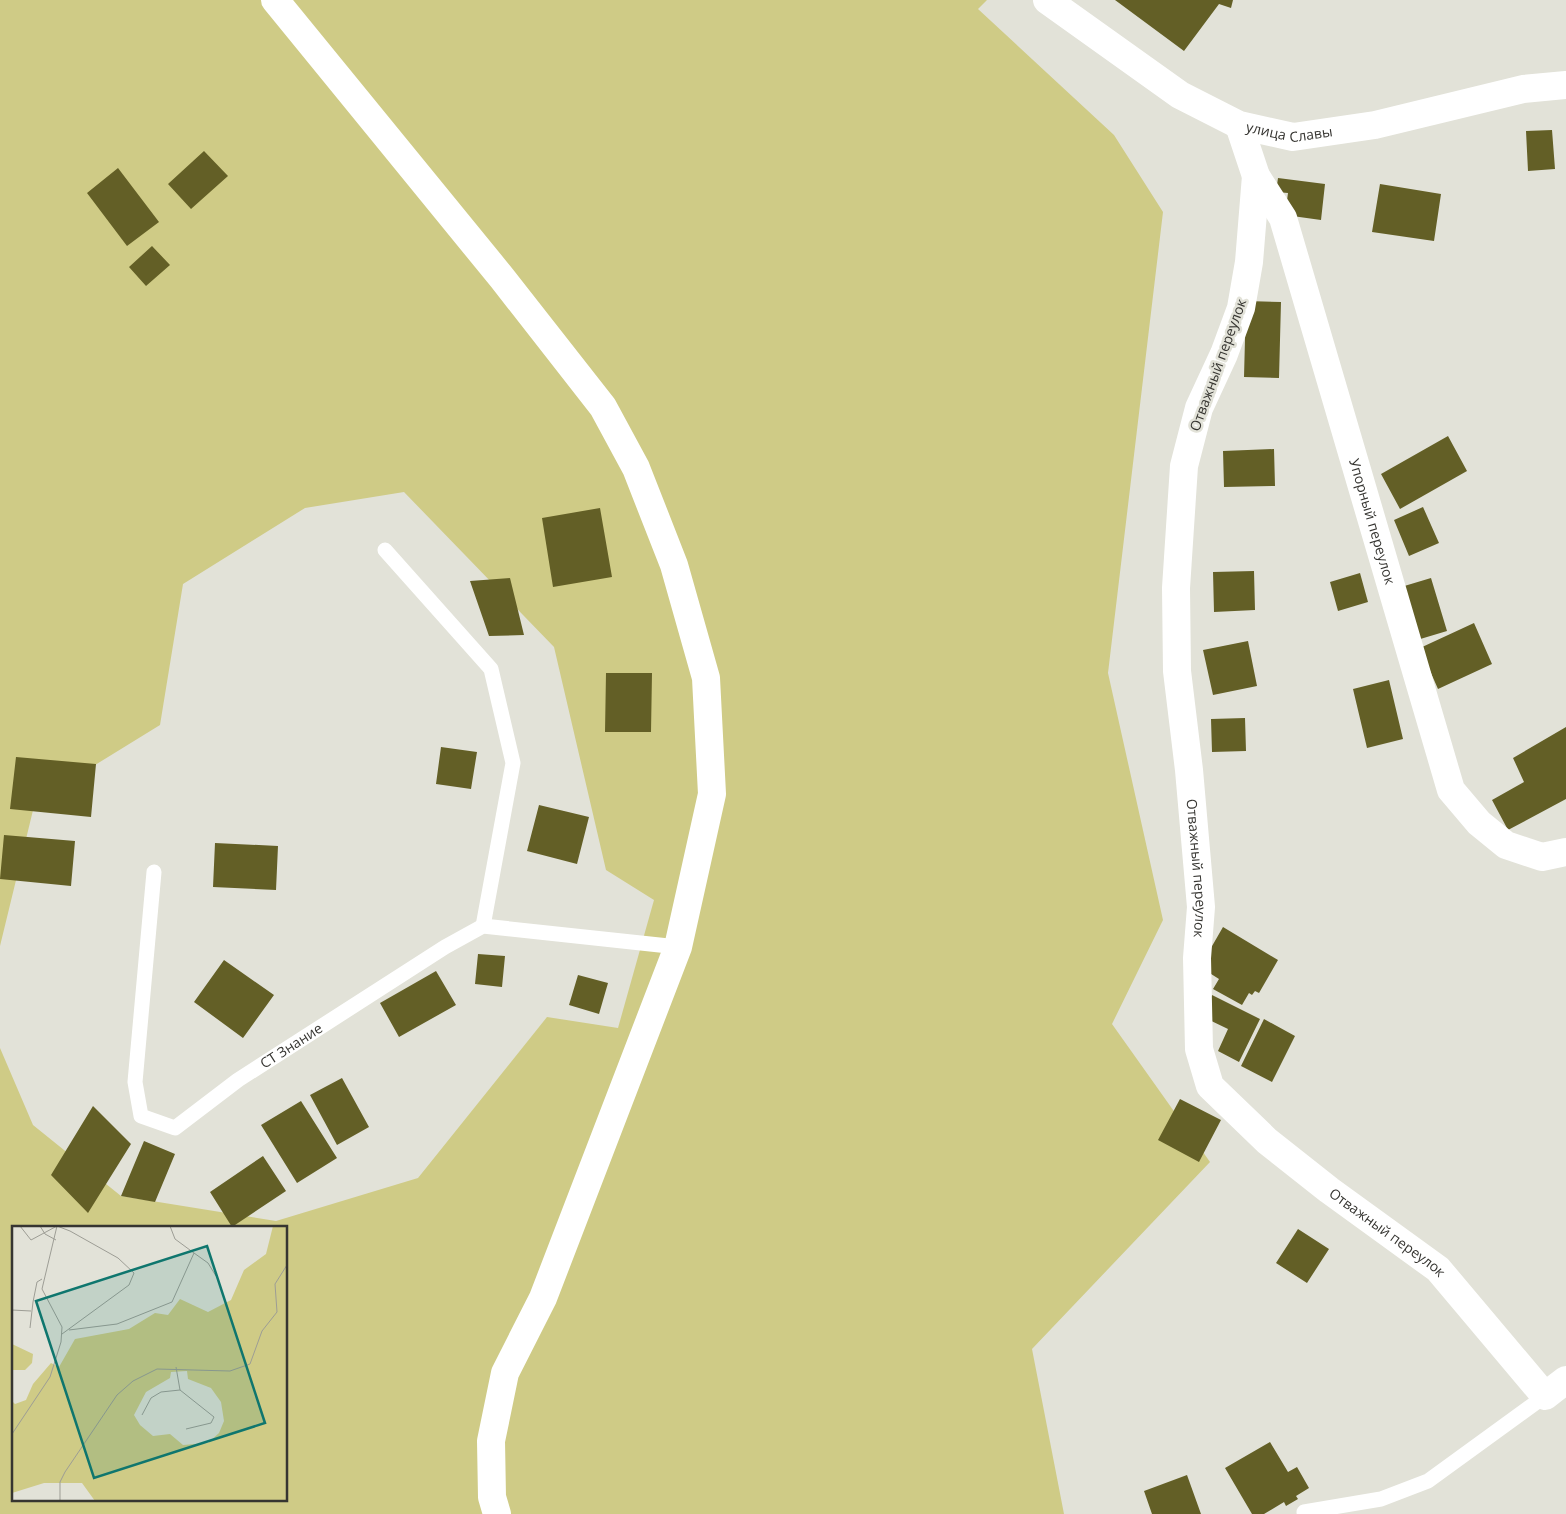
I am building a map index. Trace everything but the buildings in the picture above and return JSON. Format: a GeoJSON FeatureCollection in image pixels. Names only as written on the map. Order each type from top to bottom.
{"type":"FeatureCollection","features":[{"type":"Feature","properties":{"kind":"street"},"geometry":{"type":"LineString","coordinates":[[275,0],[502,278],[603,407],[636,468],[674,565],[706,678],[712,794],[678,947],[543,1298],[505,1373],[491,1441],[492,1497],[497,1514]]}},
{"type":"Feature","properties":{"kind":"street","name":"улица Славы"},"geometry":{"type":"LineString","coordinates":[[1047,0],[1180,95],[1239,125],[1293,137],[1375,125],[1523,89],[1566,85]]}},
{"type":"Feature","properties":{"kind":"street","name":"Упорный переулок"},"geometry":{"type":"LineString","coordinates":[[1239,125],[1256,176],[1283,218],[1451,790],[1478,823],[1506,845],[1542,857],[1566,852]]}},
{"type":"Feature","properties":{"kind":"street","name":"Отважный переулок"},"geometry":{"type":"LineString","coordinates":[[1256,176],[1249,262],[1241,308],[1224,354],[1199,408],[1184,466],[1176,588],[1177,671],[1189,770],[1201,907],[1196,958],[1199,1049],[1210,1086],[1267,1141],[1329,1190],[1438,1269],[1556,1388]]}},
{"type":"Feature","properties":{"kind":"lane"},"geometry":{"type":"LineString","coordinates":[[385,550],[491,669],[513,763],[483,926],[678,947]]}},
{"type":"Feature","properties":{"kind":"lane","name":"СТ Знание"},"geometry":{"type":"LineString","coordinates":[[154,872],[135,1082],[141,1116],[175,1128],[238,1080],[444,947],[483,926]]}},
{"type":"Feature","properties":{"kind":"lane"},"geometry":{"type":"LineString","coordinates":[[1304,1512],[1381,1499],[1428,1481],[1556,1388]]}},
{"type":"Feature","properties":{"kind":"shaded area"},"geometry":{"type":"Polygon","coordinates":[[[0,0],[987,0],[978,9],[1114,135],[1163,212],[1108,673],[1163,920],[1112,1024],[1210,1162],[1032,1349],[1064,1514],[0,1514],[0,1048],[33,1125],[121,1196],[276,1221],[418,1178],[547,1017],[618,1028],[654,900],[606,870],[554,647],[404,492],[305,508],[183,584],[160,725],[35,802],[0,946],[0,0]]]}}]}
